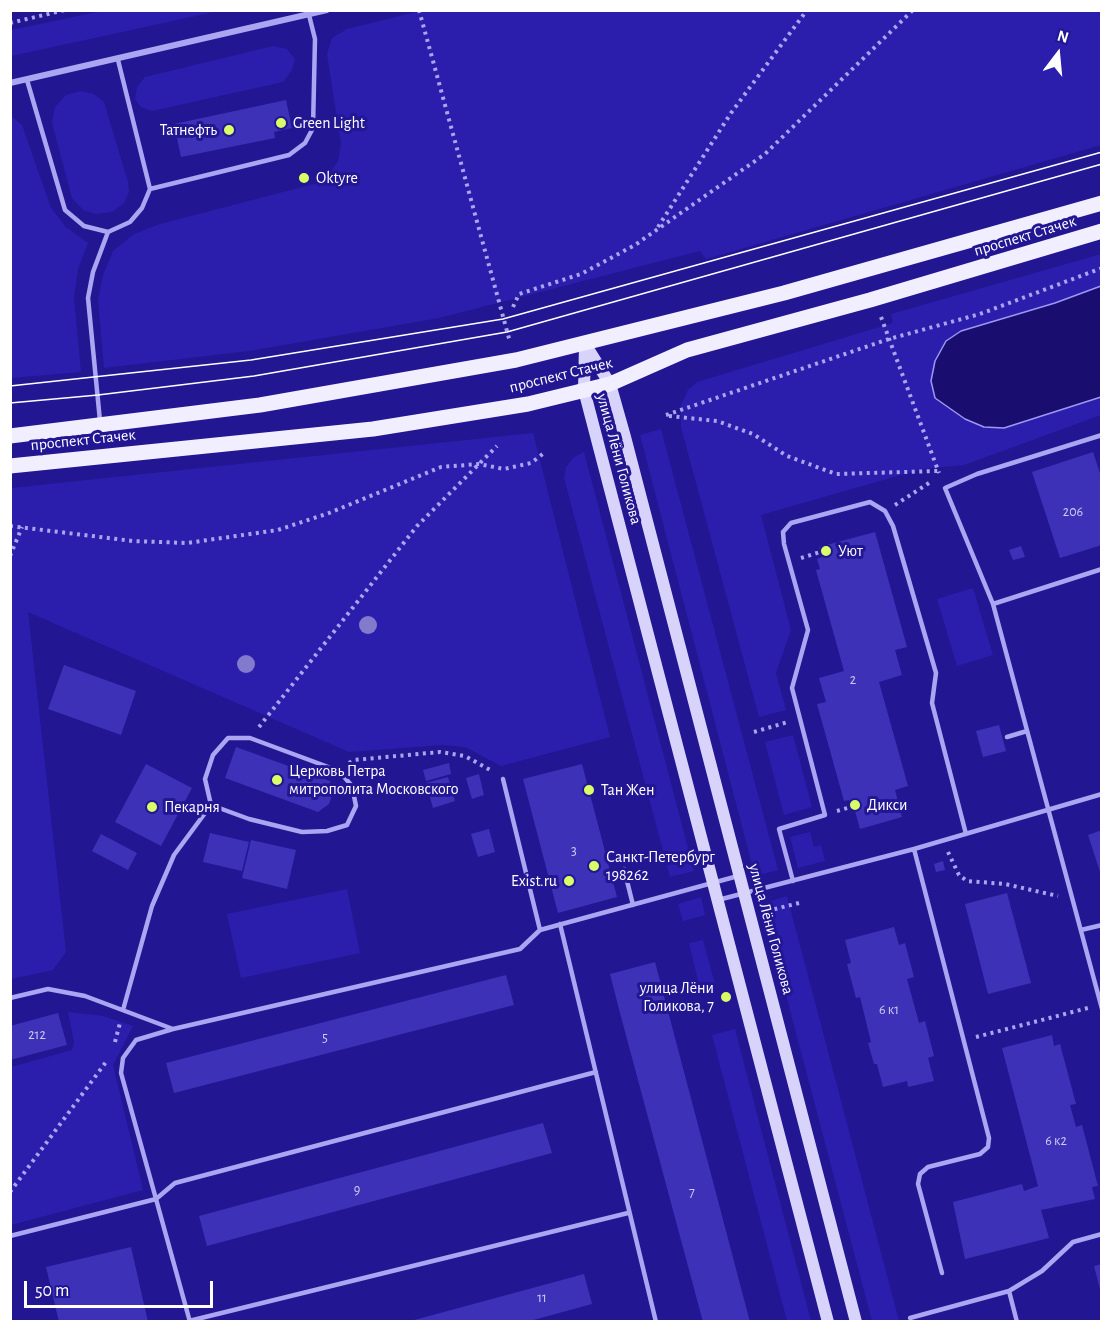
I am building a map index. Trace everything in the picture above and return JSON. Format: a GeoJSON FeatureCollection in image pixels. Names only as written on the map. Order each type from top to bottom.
{"type":"FeatureCollection","features":[{"type":"Feature","properties":{"kind":"main road","name":"проспект Стачек"},"geometry":{"type":"LineString","coordinates":[[10,436],[101,426],[386,384],[585,344],[784,292],[1101,203]]}},
{"type":"Feature","properties":{"kind":"main road","name":"проспект Стачек"},"geometry":{"type":"LineString","coordinates":[[10,466],[373,429],[528,404],[610,384],[687,350],[870,300],[1101,231]]}},
{"type":"Feature","properties":{"kind":"street"},"geometry":{"type":"LineString","coordinates":[[10,83],[118,60],[327,10]]}},
{"type":"Feature","properties":{"kind":"street","name":"улица Лёни Голикова"},"geometry":{"type":"LineString","coordinates":[[585,344],[610,384],[856,1322]]}},
{"type":"Feature","properties":{"kind":"street","name":"улица Лёни Голикова"},"geometry":{"type":"LineString","coordinates":[[585,344],[584,390],[828,1322]]}},
{"type":"Feature","properties":{"kind":"lane"},"geometry":{"type":"LineString","coordinates":[[150,189],[289,155],[305,143],[313,128],[315,39],[309,15]]}},
{"type":"Feature","properties":{"kind":"lane"},"geometry":{"type":"LineString","coordinates":[[27,80],[65,210],[84,226],[108,232],[129,222],[142,208],[150,189],[118,60]]}},
{"type":"Feature","properties":{"kind":"lane"},"geometry":{"type":"LineString","coordinates":[[101,426],[88,298],[93,272],[108,232]]}},
{"type":"Feature","properties":{"kind":"lane"},"geometry":{"type":"LineString","coordinates":[[1101,435],[977,474],[945,488],[993,604],[1101,1007]]}},
{"type":"Feature","properties":{"kind":"lane"},"geometry":{"type":"LineString","coordinates":[[793,881],[779,829],[825,815],[792,688],[808,630],[783,532],[791,523],[870,502],[885,511],[893,526],[936,673],[932,704],[966,834]]}},
{"type":"Feature","properties":{"kind":"lane"},"geometry":{"type":"LineString","coordinates":[[993,604],[1101,569]]}},
{"type":"Feature","properties":{"kind":"lane"},"geometry":{"type":"LineString","coordinates":[[1007,737],[1028,731]]}},
{"type":"Feature","properties":{"kind":"lane"},"geometry":{"type":"LineString","coordinates":[[123,1010],[152,906],[174,855],[211,805],[205,779],[213,754],[228,738],[250,738],[339,771],[352,786],[356,806],[347,825],[327,831],[302,832],[249,819],[211,805]]}},
{"type":"Feature","properties":{"kind":"lane"},"geometry":{"type":"LineString","coordinates":[[503,779],[540,930]]}},
{"type":"Feature","properties":{"kind":"lane"},"geometry":{"type":"LineString","coordinates":[[718,900],[914,849],[1101,794]]}},
{"type":"Feature","properties":{"kind":"lane"},"geometry":{"type":"LineString","coordinates":[[914,849],[989,1138],[988,1147],[980,1154],[928,1167],[920,1174],[918,1185],[942,1273]]}},
{"type":"Feature","properties":{"kind":"lane"},"geometry":{"type":"LineString","coordinates":[[624,869],[633,904]]}},
{"type":"Feature","properties":{"kind":"lane"},"geometry":{"type":"LineString","coordinates":[[628,1213],[189,1321],[121,1073],[123,1058],[136,1040],[173,1029],[520,949],[540,930],[740,876]]}},
{"type":"Feature","properties":{"kind":"lane"},"geometry":{"type":"LineString","coordinates":[[560,924],[656,1322]]}},
{"type":"Feature","properties":{"kind":"lane"},"geometry":{"type":"LineString","coordinates":[[1081,930],[1101,925]]}},
{"type":"Feature","properties":{"kind":"lane"},"geometry":{"type":"LineString","coordinates":[[10,998],[48,989],[85,996],[173,1029]]}},
{"type":"Feature","properties":{"kind":"lane"},"geometry":{"type":"LineString","coordinates":[[10,1236],[156,1198],[175,1182],[596,1072]]}},
{"type":"Feature","properties":{"kind":"lane"},"geometry":{"type":"LineString","coordinates":[[910,1318],[1008,1291],[1042,1271],[1073,1242],[1101,1233]]}},
{"type":"Feature","properties":{"kind":"lane"},"geometry":{"type":"LineString","coordinates":[[1008,1291],[1017,1322]]}},
{"type":"Feature","properties":{"kind":"path"},"geometry":{"type":"LineString","coordinates":[[10,23],[65,10]]}},
{"type":"Feature","properties":{"kind":"path"},"geometry":{"type":"LineString","coordinates":[[419,10],[511,343]]}},
{"type":"Feature","properties":{"kind":"path"},"geometry":{"type":"LineString","coordinates":[[657,229],[731,113],[807,10]]}},
{"type":"Feature","properties":{"kind":"path"},"geometry":{"type":"LineString","coordinates":[[513,307],[519,294],[581,274],[635,245],[765,154],[912,10]]}},
{"type":"Feature","properties":{"kind":"path"},"geometry":{"type":"LineString","coordinates":[[938,471],[836,474],[787,456],[753,434],[717,421],[666,415],[889,339],[980,314],[1101,268]]}},
{"type":"Feature","properties":{"kind":"path"},"geometry":{"type":"LineString","coordinates":[[881,316],[945,488]]}},
{"type":"Feature","properties":{"kind":"path"},"geometry":{"type":"LineString","coordinates":[[250,738],[417,526],[497,446]]}},
{"type":"Feature","properties":{"kind":"path"},"geometry":{"type":"LineString","coordinates":[[10,526],[133,541],[187,543],[278,530],[329,513],[441,467],[479,464],[504,469],[531,463],[544,453]]}},
{"type":"Feature","properties":{"kind":"path"},"geometry":{"type":"LineString","coordinates":[[885,511],[940,476]]}},
{"type":"Feature","properties":{"kind":"path"},"geometry":{"type":"LineString","coordinates":[[10,556],[22,527]]}},
{"type":"Feature","properties":{"kind":"path"},"geometry":{"type":"LineString","coordinates":[[10,713],[10,719]]}},
{"type":"Feature","properties":{"kind":"path"},"geometry":{"type":"LineString","coordinates":[[753,732],[777,725]]}},
{"type":"Feature","properties":{"kind":"path"},"geometry":{"type":"LineString","coordinates":[[339,771],[354,760],[440,752],[465,756],[483,764],[503,779]]}},
{"type":"Feature","properties":{"kind":"path"},"geometry":{"type":"LineString","coordinates":[[840,810],[851,807]]}},
{"type":"Feature","properties":{"kind":"path"},"geometry":{"type":"LineString","coordinates":[[942,841],[959,875],[968,881],[1005,884],[1073,899]]}},
{"type":"Feature","properties":{"kind":"path"},"geometry":{"type":"LineString","coordinates":[[760,913],[799,903]]}},
{"type":"Feature","properties":{"kind":"path"},"geometry":{"type":"LineString","coordinates":[[964,1040],[1101,1007]]}},
{"type":"Feature","properties":{"kind":"path"},"geometry":{"type":"LineString","coordinates":[[114,1044],[123,1010]]}},
{"type":"Feature","properties":{"kind":"path"},"geometry":{"type":"LineString","coordinates":[[10,1192],[111,1056]]}},
{"type":"Feature","properties":{"kind":"shaded area"},"geometry":{"type":"Polygon","coordinates":[[[424,10],[1101,11],[1101,145],[706,259],[700,251],[439,318],[249,351],[104,368],[98,300],[103,275],[113,251],[134,234],[160,224],[314,184],[328,176],[338,161],[341,144],[327,54],[332,38],[347,29],[424,10]]]}},
{"type":"Feature","properties":{"kind":"shaded area"},"geometry":{"type":"Polygon","coordinates":[[[102,11],[219,11],[11,56],[11,30],[102,11]]]}},
{"type":"Feature","properties":{"kind":"shaded area"},"geometry":{"type":"Polygon","coordinates":[[[273,46],[287,49],[295,59],[292,70],[283,82],[152,111],[141,107],[135,99],[137,87],[145,77],[273,46]]]}},
{"type":"Feature","properties":{"kind":"shaded area"},"geometry":{"type":"Polygon","coordinates":[[[81,91],[94,94],[104,102],[128,182],[129,192],[124,203],[112,212],[96,214],[83,210],[72,198],[52,123],[55,107],[66,95],[81,91]]]}},
{"type":"Feature","properties":{"kind":"shaded area"},"geometry":{"type":"Polygon","coordinates":[[[11,116],[22,125],[51,208],[66,227],[88,243],[78,269],[74,298],[81,372],[11,378],[11,116]]]}},
{"type":"Feature","properties":{"kind":"shaded area"},"geometry":{"type":"Polygon","coordinates":[[[1101,254],[1101,415],[964,465],[922,469],[761,515],[791,630],[776,673],[786,710],[759,717],[681,427],[681,405],[688,390],[697,382],[893,323],[891,314],[1101,254]]]}},
{"type":"Feature","properties":{"kind":"shaded area"},"geometry":{"type":"Polygon","coordinates":[[[1101,286],[1101,397],[1004,428],[984,427],[965,419],[935,398],[931,381],[935,361],[946,341],[961,331],[1055,303],[1101,286]]]}},
{"type":"Feature","properties":{"kind":"shaded area"},"geometry":{"type":"Polygon","coordinates":[[[661,429],[778,870],[755,876],[640,435],[661,429]]]}},
{"type":"Feature","properties":{"kind":"shaded area"},"geometry":{"type":"Polygon","coordinates":[[[533,433],[610,737],[501,766],[465,747],[442,745],[349,752],[28,612],[66,952],[53,970],[11,979],[11,488],[533,433]]]}},
{"type":"Feature","properties":{"kind":"shaded area"},"geometry":{"type":"Polygon","coordinates":[[[584,452],[694,871],[670,877],[564,478],[566,467],[574,457],[584,452]]]}},
{"type":"Feature","properties":{"kind":"shaded area"},"geometry":{"type":"Polygon","coordinates":[[[973,588],[993,655],[957,666],[937,599],[973,588]]]}},
{"type":"Feature","properties":{"kind":"shaded area"},"geometry":{"type":"Polygon","coordinates":[[[793,735],[812,807],[784,815],[765,742],[793,735]]]}},
{"type":"Feature","properties":{"kind":"shaded area"},"geometry":{"type":"Polygon","coordinates":[[[810,832],[814,847],[821,845],[825,861],[798,868],[790,837],[810,832]]]}},
{"type":"Feature","properties":{"kind":"shaded area"},"geometry":{"type":"Polygon","coordinates":[[[347,889],[360,953],[241,978],[227,914],[347,889]]]}},
{"type":"Feature","properties":{"kind":"shaded area"},"geometry":{"type":"Polygon","coordinates":[[[787,896],[899,1321],[872,1321],[762,904],[787,896]]]}},
{"type":"Feature","properties":{"kind":"shaded area"},"geometry":{"type":"Polygon","coordinates":[[[701,897],[705,915],[683,921],[678,904],[701,897]]]}},
{"type":"Feature","properties":{"kind":"shaded area"},"geometry":{"type":"Polygon","coordinates":[[[703,940],[716,988],[701,993],[689,943],[703,940]]]}},
{"type":"Feature","properties":{"kind":"shaded area"},"geometry":{"type":"Polygon","coordinates":[[[68,1012],[103,1016],[133,1026],[113,1065],[143,1190],[11,1225],[11,1067],[72,1050],[74,1042],[68,1012]]]}},
{"type":"Feature","properties":{"kind":"shaded area"},"geometry":{"type":"Polygon","coordinates":[[[735,1029],[811,1321],[787,1321],[712,1035],[735,1029]]]}},
{"type":"Feature","properties":{"kind":"building","name":"Татнефть"},"geometry":{"type":"Polygon","coordinates":[[[286,100],[292,128],[274,132],[275,138],[181,157],[174,124],[286,100]]]}},
{"type":"Feature","properties":{"kind":"building"},"geometry":{"type":"Polygon","coordinates":[[[1093,452],[1102,479],[1102,545],[1060,558],[1032,472],[1093,452]]]}},
{"type":"Feature","properties":{"kind":"building"},"geometry":{"type":"Polygon","coordinates":[[[875,532],[907,647],[895,650],[902,675],[879,682],[908,786],[895,790],[902,817],[860,829],[849,800],[844,801],[817,704],[826,702],[819,678],[844,671],[816,570],[820,569],[817,559],[822,557],[819,547],[875,532]]]}},
{"type":"Feature","properties":{"kind":"building"},"geometry":{"type":"Polygon","coordinates":[[[1021,546],[1025,557],[1013,560],[1009,550],[1021,546]]]}},
{"type":"Feature","properties":{"kind":"building"},"geometry":{"type":"Polygon","coordinates":[[[64,665],[136,691],[121,735],[48,709],[64,665]]]}},
{"type":"Feature","properties":{"kind":"building"},"geometry":{"type":"Polygon","coordinates":[[[999,725],[1006,751],[983,757],[976,731],[999,725]]]}},
{"type":"Feature","properties":{"kind":"building","name":"Церковь Петра митрополита Московского"},"geometry":{"type":"Polygon","coordinates":[[[236,747],[330,781],[333,792],[329,804],[318,812],[225,778],[236,747]]]}},
{"type":"Feature","properties":{"kind":"building"},"geometry":{"type":"Polygon","coordinates":[[[449,763],[451,774],[426,781],[423,770],[449,763]]]}},
{"type":"Feature","properties":{"kind":"building"},"geometry":{"type":"Polygon","coordinates":[[[146,764],[192,788],[161,846],[115,822],[146,764]]]}},
{"type":"Feature","properties":{"kind":"building"},"geometry":{"type":"Polygon","coordinates":[[[582,764],[617,897],[558,913],[523,779],[582,764]]]}},
{"type":"Feature","properties":{"kind":"building"},"geometry":{"type":"Polygon","coordinates":[[[479,774],[484,795],[472,799],[466,778],[479,774]]]}},
{"type":"Feature","properties":{"kind":"building"},"geometry":{"type":"Polygon","coordinates":[[[448,777],[455,801],[433,808],[426,783],[448,777]]]}},
{"type":"Feature","properties":{"kind":"building"},"geometry":{"type":"Polygon","coordinates":[[[489,829],[495,852],[478,857],[471,834],[489,829]]]}},
{"type":"Feature","properties":{"kind":"building"},"geometry":{"type":"Polygon","coordinates":[[[1102,830],[1102,875],[1101,875],[1088,835],[1102,830]]]}},
{"type":"Feature","properties":{"kind":"building"},"geometry":{"type":"Polygon","coordinates":[[[210,833],[249,842],[242,871],[203,862],[210,833]]]}},
{"type":"Feature","properties":{"kind":"building"},"geometry":{"type":"Polygon","coordinates":[[[101,834],[137,853],[128,870],[92,851],[101,834]]]}},
{"type":"Feature","properties":{"kind":"building"},"geometry":{"type":"Polygon","coordinates":[[[251,840],[296,850],[287,889],[242,878],[251,840]]]}},
{"type":"Feature","properties":{"kind":"building"},"geometry":{"type":"Polygon","coordinates":[[[943,861],[945,870],[936,872],[934,864],[943,861]]]}},
{"type":"Feature","properties":{"kind":"building"},"geometry":{"type":"Polygon","coordinates":[[[1007,893],[1031,983],[988,994],[965,904],[1007,893]]]}},
{"type":"Feature","properties":{"kind":"building"},"geometry":{"type":"Polygon","coordinates":[[[894,927],[899,945],[905,943],[914,977],[907,979],[919,1023],[925,1021],[934,1056],[928,1058],[934,1081],[908,1087],[907,1081],[883,1087],[868,1043],[871,1042],[860,997],[856,998],[847,964],[851,963],[845,940],[894,927]]]}},
{"type":"Feature","properties":{"kind":"building"},"geometry":{"type":"Polygon","coordinates":[[[655,962],[750,1322],[703,1322],[620,1013],[610,974],[655,962]]]}},
{"type":"Feature","properties":{"kind":"building"},"geometry":{"type":"Polygon","coordinates":[[[506,975],[514,1005],[174,1093],[166,1063],[506,975]]]}},
{"type":"Feature","properties":{"kind":"building"},"geometry":{"type":"Polygon","coordinates":[[[58,1013],[67,1045],[10,1060],[10,1026],[58,1013]]]}},
{"type":"Feature","properties":{"kind":"building"},"geometry":{"type":"Polygon","coordinates":[[[1052,1035],[1054,1046],[1060,1044],[1076,1104],[1070,1105],[1076,1127],[1082,1125],[1098,1186],[1092,1187],[1095,1199],[1041,1210],[1049,1238],[965,1259],[953,1202],[1022,1184],[1024,1191],[1038,1186],[1002,1048],[1052,1035]]]}},
{"type":"Feature","properties":{"kind":"building"},"geometry":{"type":"Polygon","coordinates":[[[543,1123],[552,1153],[207,1246],[199,1216],[543,1123]]]}},
{"type":"Feature","properties":{"kind":"building"},"geometry":{"type":"Polygon","coordinates":[[[131,1247],[148,1322],[59,1322],[46,1267],[131,1247]]]}},
{"type":"Feature","properties":{"kind":"building"},"geometry":{"type":"Polygon","coordinates":[[[1102,1264],[1102,1293],[1101,1293],[1094,1266],[1102,1264]]]}},
{"type":"Feature","properties":{"kind":"building"},"geometry":{"type":"Polygon","coordinates":[[[584,1274],[592,1304],[526,1322],[407,1322],[584,1274]]]}},
{"type":"Feature","properties":{"kind":"tram line"},"geometry":{"type":"LineString","coordinates":[[10,386],[251,360],[503,319],[1102,152]]}},
{"type":"Feature","properties":{"kind":"tram line"},"geometry":{"type":"LineString","coordinates":[[10,403],[254,376],[507,332],[1102,164]]}},
{"type":"Feature","properties":{"kind":"place","name":"Green Light"},"geometry":{"type":"Point","coordinates":[281,123]}},
{"type":"Feature","properties":{"kind":"place","name":"Татнефть"},"geometry":{"type":"Point","coordinates":[229,130]}},
{"type":"Feature","properties":{"kind":"place","name":"Oktyre"},"geometry":{"type":"Point","coordinates":[304,178]}},
{"type":"Feature","properties":{"kind":"place","name":"Уют"},"geometry":{"type":"Point","coordinates":[826,551]}},
{"type":"Feature","properties":{"kind":"place","name":"Церковь Петра митрополита Московского"},"geometry":{"type":"Point","coordinates":[277,780]}},
{"type":"Feature","properties":{"kind":"place","name":"Тан Жен"},"geometry":{"type":"Point","coordinates":[589,790]}},
{"type":"Feature","properties":{"kind":"place","name":"Дикси"},"geometry":{"type":"Point","coordinates":[855,805]}},
{"type":"Feature","properties":{"kind":"place","name":"Пекарня"},"geometry":{"type":"Point","coordinates":[152,807]}},
{"type":"Feature","properties":{"kind":"place","name":"Санкт-Петербург 198262"},"geometry":{"type":"Point","coordinates":[594,866]}},
{"type":"Feature","properties":{"kind":"place","name":"Exist.ru"},"geometry":{"type":"Point","coordinates":[569,881]}},
{"type":"Feature","properties":{"kind":"place","name":"улица Лёни Голикова, 7"},"geometry":{"type":"Point","coordinates":[726,997]}}]}
